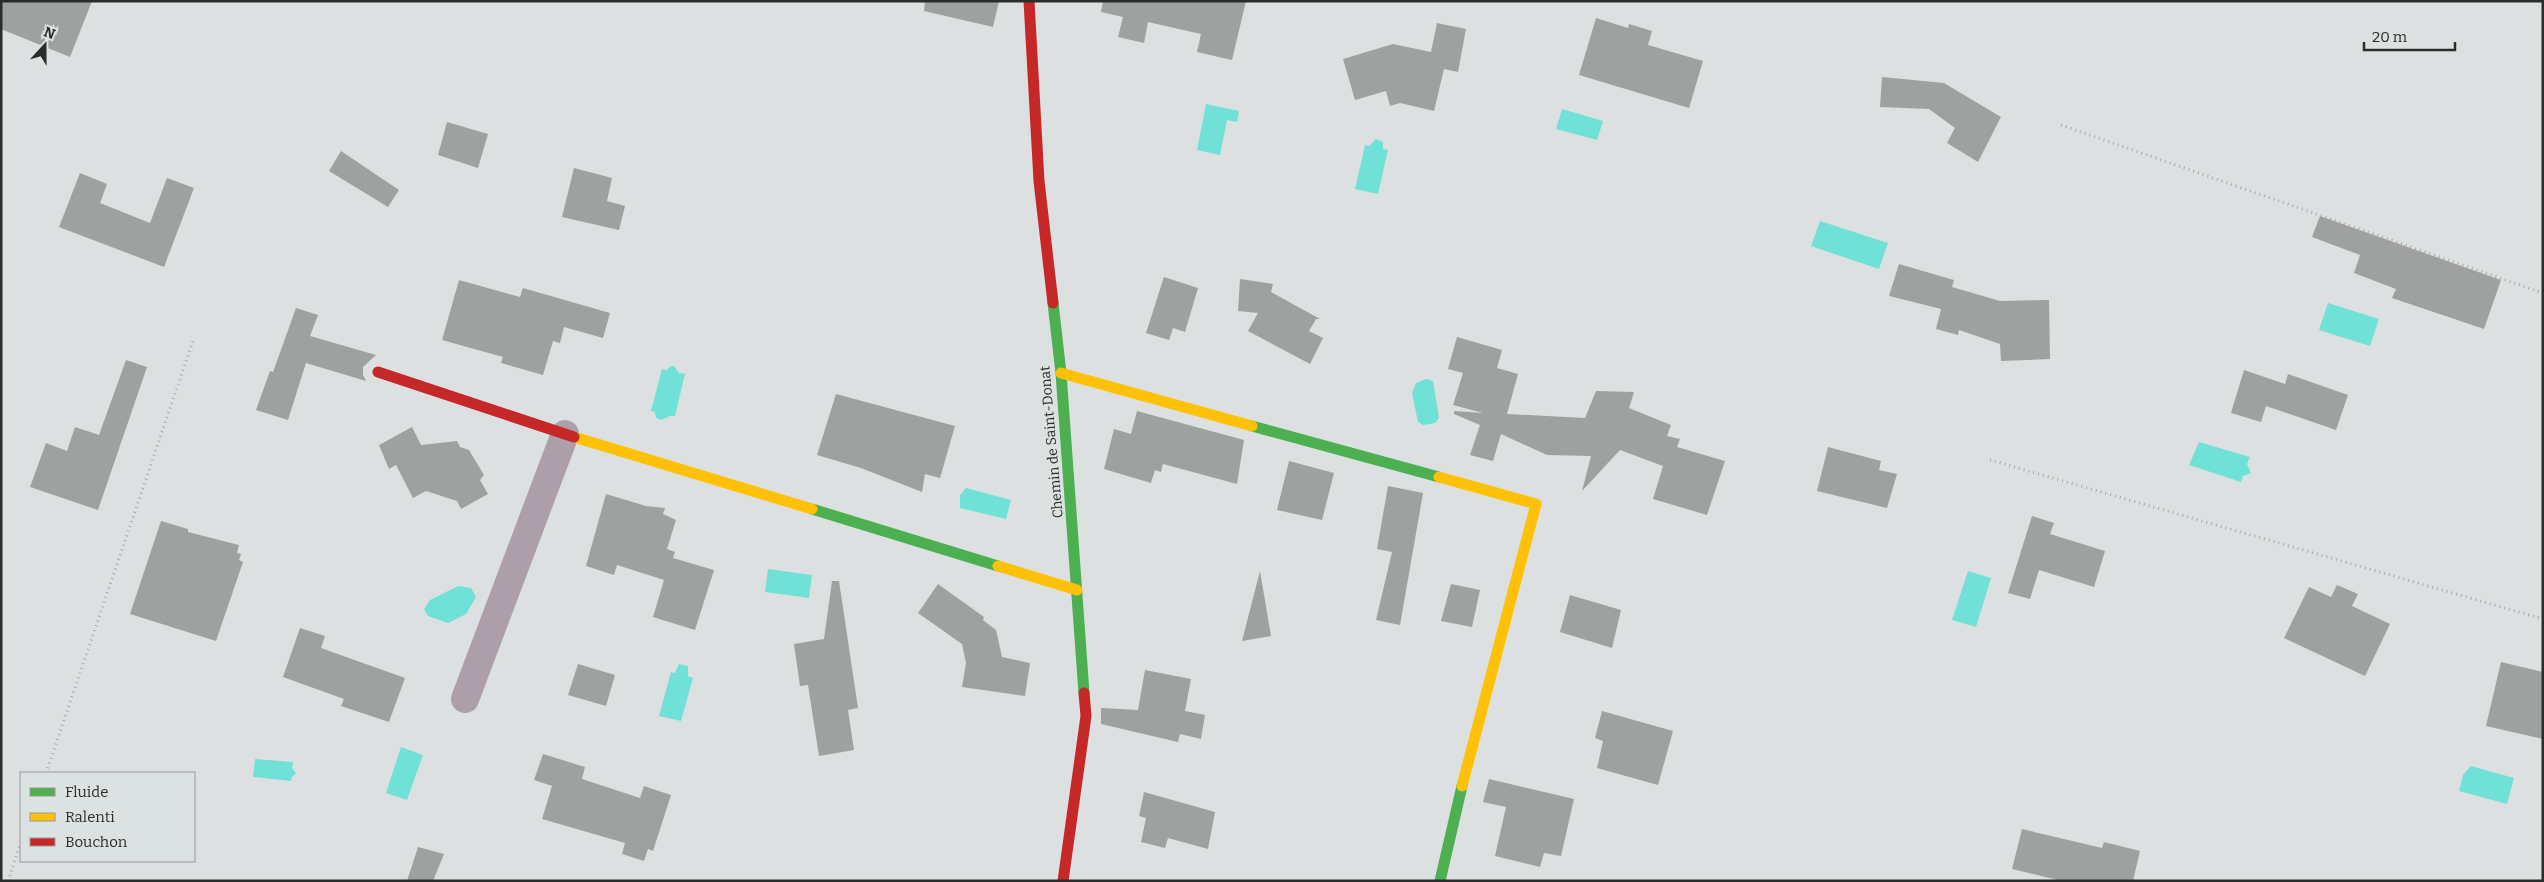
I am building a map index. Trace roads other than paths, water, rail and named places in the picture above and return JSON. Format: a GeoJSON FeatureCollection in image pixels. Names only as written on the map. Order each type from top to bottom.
{"type":"FeatureCollection","features":[{"type":"Feature","properties":{"kind":"street","name":"Chemin de Saint-Donat"},"geometry":{"type":"LineString","coordinates":[[1029,1],[1039,181],[1061,373],[1086,716],[1063,881]]}},
{"type":"Feature","properties":{"kind":"street"},"geometry":{"type":"LineString","coordinates":[[378,372],[565,434],[1078,590]]}},
{"type":"Feature","properties":{"kind":"street"},"geometry":{"type":"LineString","coordinates":[[1061,373],[1536,504],[1456,808],[1440,881]]}},
{"type":"Feature","properties":{"kind":"street"},"geometry":{"type":"LineString","coordinates":[[464,699],[565,434]]}},
{"type":"Feature","properties":{"kind":"water"},"geometry":{"type":"Polygon","coordinates":[[[1206,104],[1239,111],[1237,122],[1227,120],[1220,155],[1197,150],[1206,104]]]}},
{"type":"Feature","properties":{"kind":"water"},"geometry":{"type":"Polygon","coordinates":[[[1562,109],[1603,121],[1597,140],[1556,129],[1562,109]]]}},
{"type":"Feature","properties":{"kind":"water"},"geometry":{"type":"Polygon","coordinates":[[[1376,139],[1383,142],[1383,149],[1388,150],[1378,194],[1355,189],[1365,145],[1369,146],[1376,139]]]}},
{"type":"Feature","properties":{"kind":"water"},"geometry":{"type":"Polygon","coordinates":[[[1820,221],[1888,243],[1879,269],[1811,246],[1820,221]]]}},
{"type":"Feature","properties":{"kind":"water"},"geometry":{"type":"Polygon","coordinates":[[[2328,303],[2379,319],[2370,346],[2319,330],[2328,303]]]}},
{"type":"Feature","properties":{"kind":"water"},"geometry":{"type":"Polygon","coordinates":[[[674,366],[679,373],[685,374],[675,416],[661,420],[656,418],[655,412],[651,411],[662,369],[667,370],[674,366]]]}},
{"type":"Feature","properties":{"kind":"water"},"geometry":{"type":"Polygon","coordinates":[[[1426,379],[1433,381],[1439,418],[1435,423],[1423,425],[1418,422],[1412,393],[1416,383],[1426,379]]]}},
{"type":"Feature","properties":{"kind":"water"},"geometry":{"type":"Polygon","coordinates":[[[2199,442],[2250,457],[2247,464],[2251,473],[2243,476],[2241,482],[2189,465],[2199,442]]]}},
{"type":"Feature","properties":{"kind":"water"},"geometry":{"type":"Polygon","coordinates":[[[966,488],[1011,500],[1006,519],[960,508],[960,495],[966,488]]]}},
{"type":"Feature","properties":{"kind":"water"},"geometry":{"type":"Polygon","coordinates":[[[768,569],[812,575],[809,598],[765,592],[768,569]]]}},
{"type":"Feature","properties":{"kind":"water"},"geometry":{"type":"Polygon","coordinates":[[[1968,571],[1991,578],[1976,627],[1952,620],[1968,571]]]}},
{"type":"Feature","properties":{"kind":"water"},"geometry":{"type":"Polygon","coordinates":[[[458,586],[471,588],[476,597],[466,614],[448,623],[428,616],[424,609],[430,600],[458,586]]]}},
{"type":"Feature","properties":{"kind":"water"},"geometry":{"type":"Polygon","coordinates":[[[679,664],[688,666],[688,676],[693,678],[681,721],[659,716],[671,672],[675,673],[679,664]]]}},
{"type":"Feature","properties":{"kind":"water"},"geometry":{"type":"Polygon","coordinates":[[[401,747],[423,755],[407,800],[386,793],[401,747]]]}},
{"type":"Feature","properties":{"kind":"water"},"geometry":{"type":"Polygon","coordinates":[[[255,759],[293,762],[292,768],[296,773],[291,781],[253,777],[255,759]]]}},
{"type":"Feature","properties":{"kind":"water"},"geometry":{"type":"Polygon","coordinates":[[[2471,766],[2514,778],[2507,804],[2459,791],[2463,775],[2471,766]]]}}]}
